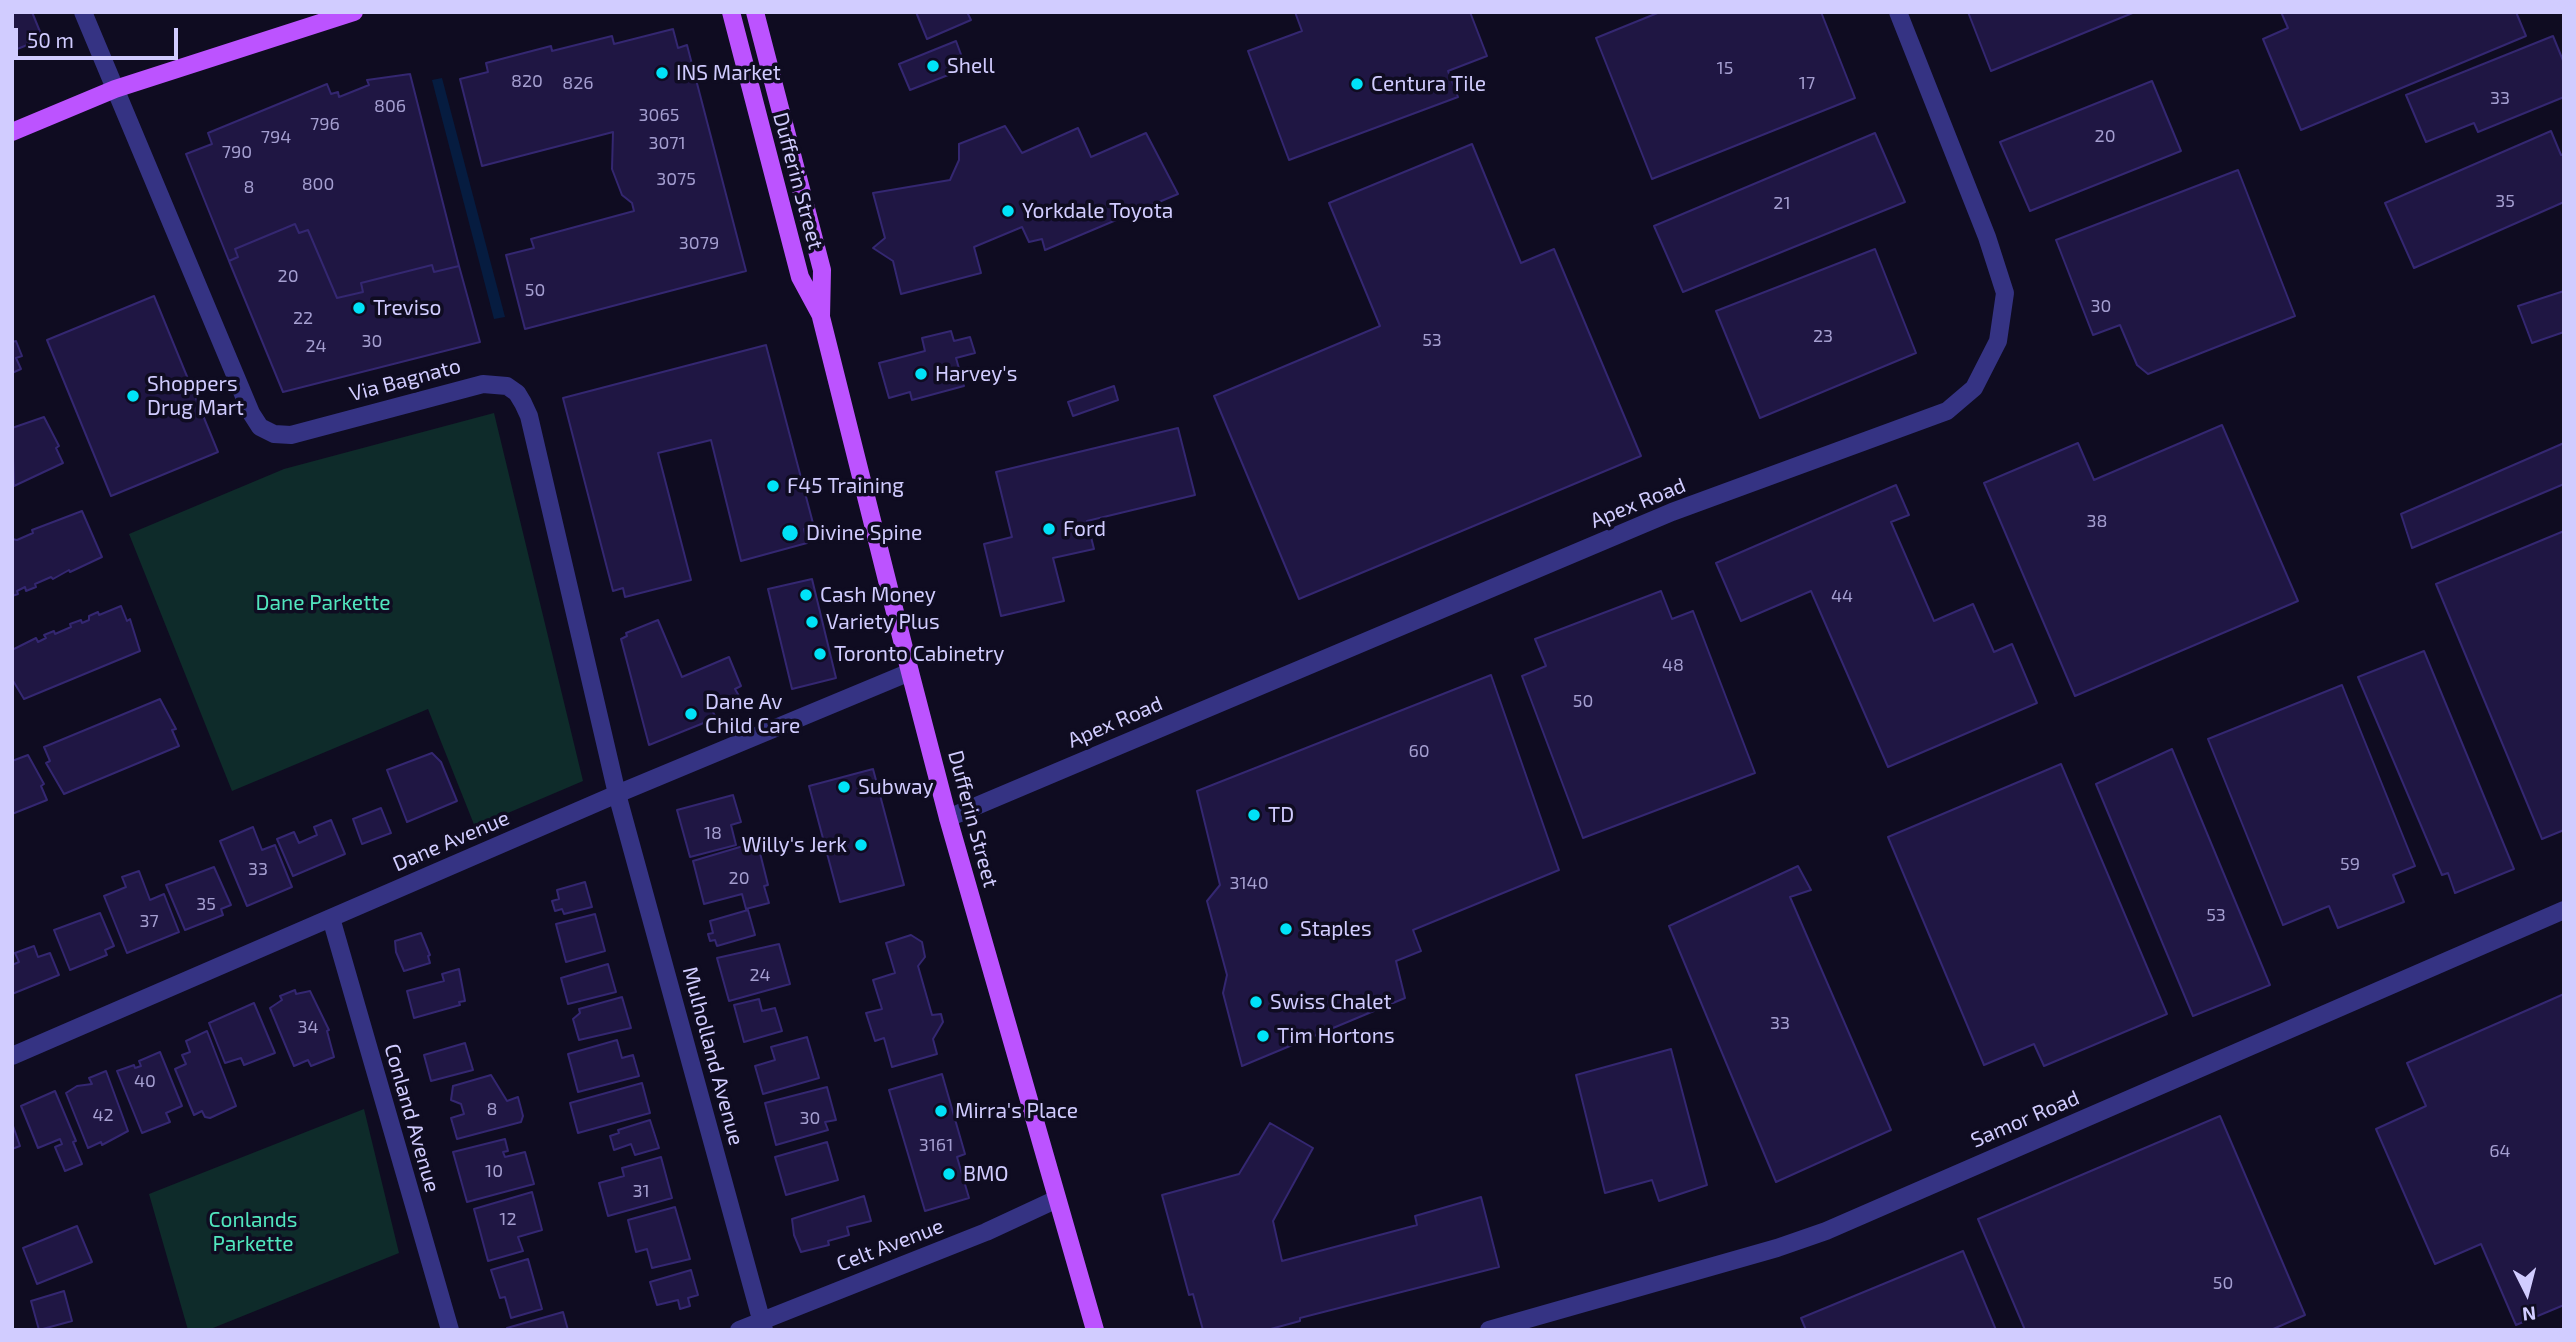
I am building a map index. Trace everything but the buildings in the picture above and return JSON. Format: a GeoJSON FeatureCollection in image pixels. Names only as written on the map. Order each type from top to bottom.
{"type":"FeatureCollection","features":[{"type":"Feature","properties":{"kind":"main road"},"geometry":{"type":"LineString","coordinates":[[12,132],[115,89],[354,12]]}},
{"type":"Feature","properties":{"kind":"main road","name":"Dufferin Street"},"geometry":{"type":"LineString","coordinates":[[731,12],[800,278],[821,317],[948,818],[1095,1330]]}},
{"type":"Feature","properties":{"kind":"main road","name":"Dufferin Street"},"geometry":{"type":"LineString","coordinates":[[755,12],[822,270],[821,317]]}},
{"type":"Feature","properties":{"kind":"street"},"geometry":{"type":"LineString","coordinates":[[83,12],[115,89]]}},
{"type":"Feature","properties":{"kind":"street","name":"Apex Road"},"geometry":{"type":"LineString","coordinates":[[948,818],[1672,512],[1952,407],[1974,388],[1998,341],[2005,293],[1987,237],[1898,12]]}},
{"type":"Feature","properties":{"kind":"street","name":"Via Bagnato"},"geometry":{"type":"LineString","coordinates":[[115,89],[251,414],[260,427],[274,433],[291,435],[483,383],[497,383],[517,393],[529,416],[617,794]]}},
{"type":"Feature","properties":{"kind":"street","name":"Dane Avenue"},"geometry":{"type":"LineString","coordinates":[[12,1056],[617,794],[910,672]]}},
{"type":"Feature","properties":{"kind":"street","name":"Mulholland Avenue"},"geometry":{"type":"LineString","coordinates":[[617,794],[763,1325]]}},
{"type":"Feature","properties":{"kind":"street","name":"Samor Road"},"geometry":{"type":"LineString","coordinates":[[1489,1330],[1777,1248],[1825,1231],[2564,910]]}},
{"type":"Feature","properties":{"kind":"street","name":"Conland Avenue"},"geometry":{"type":"LineString","coordinates":[[331,918],[450,1330]]}},
{"type":"Feature","properties":{"kind":"street","name":"Celt Avenue"},"geometry":{"type":"LineString","coordinates":[[739,1330],[763,1325],[999,1227],[1057,1199]]}},
{"type":"Feature","properties":{"kind":"green space","name":"Dane Parkette"},"geometry":{"type":"Polygon","coordinates":[[[494,413],[583,781],[475,827],[428,709],[232,791],[129,534],[284,469],[494,413]]]}},
{"type":"Feature","properties":{"kind":"green space","name":"Conlands Parkette"},"geometry":{"type":"Polygon","coordinates":[[[364,1109],[399,1253],[208,1330],[188,1330],[149,1194],[364,1109]]]}},
{"type":"Feature","properties":{"kind":"water"},"geometry":{"type":"Polygon","coordinates":[[[442,78],[505,317],[494,319],[432,80],[442,78]]]}},
{"type":"Feature","properties":{"kind":"place","name":"Shell"},"geometry":{"type":"Point","coordinates":[933,66]}},
{"type":"Feature","properties":{"kind":"place","name":"INS Market"},"geometry":{"type":"Point","coordinates":[662,73]}},
{"type":"Feature","properties":{"kind":"place","name":"Centura Tile"},"geometry":{"type":"Point","coordinates":[1357,84]}},
{"type":"Feature","properties":{"kind":"place","name":"Yorkdale Toyota"},"geometry":{"type":"Point","coordinates":[1008,211]}},
{"type":"Feature","properties":{"kind":"place","name":"Treviso"},"geometry":{"type":"Point","coordinates":[359,308]}},
{"type":"Feature","properties":{"kind":"place","name":"Harvey's"},"geometry":{"type":"Point","coordinates":[921,374]}},
{"type":"Feature","properties":{"kind":"place","name":"Shoppers Drug Mart"},"geometry":{"type":"Point","coordinates":[133,396]}},
{"type":"Feature","properties":{"kind":"place","name":"F45 Training"},"geometry":{"type":"Point","coordinates":[773,486]}},
{"type":"Feature","properties":{"kind":"place","name":"Ford"},"geometry":{"type":"Point","coordinates":[1049,529]}},
{"type":"Feature","properties":{"kind":"place","name":"Divine Spine"},"geometry":{"type":"Point","coordinates":[790,533]}},
{"type":"Feature","properties":{"kind":"place","name":"Cash Money"},"geometry":{"type":"Point","coordinates":[806,595]}},
{"type":"Feature","properties":{"kind":"place","name":"Variety Plus"},"geometry":{"type":"Point","coordinates":[812,622]}},
{"type":"Feature","properties":{"kind":"place","name":"Toronto Cabinetry"},"geometry":{"type":"Point","coordinates":[820,654]}},
{"type":"Feature","properties":{"kind":"place","name":"Dane Av Child Care"},"geometry":{"type":"Point","coordinates":[691,714]}},
{"type":"Feature","properties":{"kind":"place","name":"Subway"},"geometry":{"type":"Point","coordinates":[844,787]}},
{"type":"Feature","properties":{"kind":"place","name":"TD"},"geometry":{"type":"Point","coordinates":[1254,815]}},
{"type":"Feature","properties":{"kind":"place","name":"Willy's Jerk"},"geometry":{"type":"Point","coordinates":[861,845]}},
{"type":"Feature","properties":{"kind":"place","name":"Staples"},"geometry":{"type":"Point","coordinates":[1286,929]}},
{"type":"Feature","properties":{"kind":"place","name":"Swiss Chalet"},"geometry":{"type":"Point","coordinates":[1256,1002]}},
{"type":"Feature","properties":{"kind":"place","name":"Tim Hortons"},"geometry":{"type":"Point","coordinates":[1263,1036]}},
{"type":"Feature","properties":{"kind":"place","name":"Mirra's Place"},"geometry":{"type":"Point","coordinates":[941,1111]}},
{"type":"Feature","properties":{"kind":"place","name":"BMO"},"geometry":{"type":"Point","coordinates":[949,1174]}}]}
